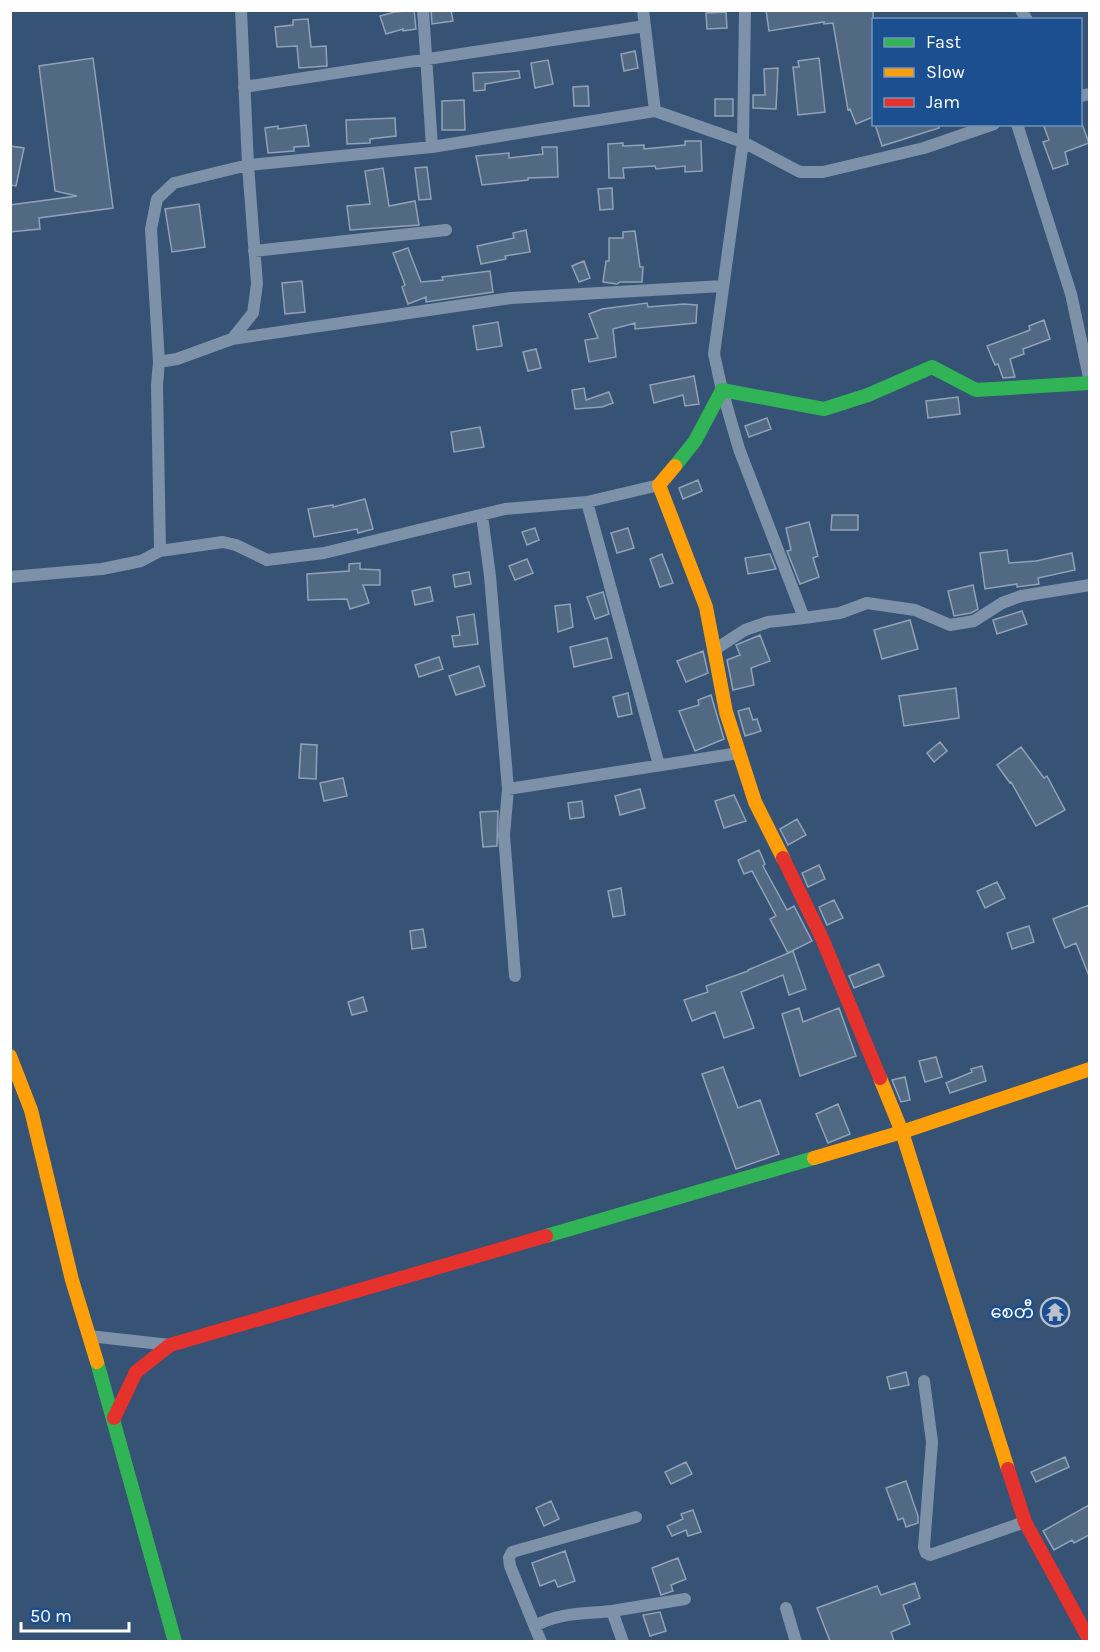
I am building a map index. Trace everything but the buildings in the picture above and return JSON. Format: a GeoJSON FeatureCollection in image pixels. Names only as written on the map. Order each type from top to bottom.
{"type":"FeatureCollection","features":[{"type":"Feature","properties":{"kind":"street"},"geometry":{"type":"LineString","coordinates":[[232,339],[253,313],[257,284],[248,165],[241,10]]}},
{"type":"Feature","properties":{"kind":"street"},"geometry":{"type":"LineString","coordinates":[[423,10],[432,147]]}},
{"type":"Feature","properties":{"kind":"street"},"geometry":{"type":"LineString","coordinates":[[643,10],[655,111]]}},
{"type":"Feature","properties":{"kind":"street"},"geometry":{"type":"LineString","coordinates":[[745,10],[742,142],[714,354],[739,449],[804,618]]}},
{"type":"Feature","properties":{"kind":"street"},"geometry":{"type":"LineString","coordinates":[[244,87],[645,26]]}},
{"type":"Feature","properties":{"kind":"street"},"geometry":{"type":"LineString","coordinates":[[160,551],[157,386],[159,362],[151,229],[157,199],[174,183],[248,165],[432,147],[655,111],[742,142],[800,172],[822,172],[924,148],[988,126]]}},
{"type":"Feature","properties":{"kind":"street"},"geometry":{"type":"LineString","coordinates":[[722,390],[824,409],[868,395],[932,367],[976,390],[1089,382],[1071,294],[1018,126]]}},
{"type":"Feature","properties":{"kind":"street"},"geometry":{"type":"LineString","coordinates":[[254,251],[446,230]]}},
{"type":"Feature","properties":{"kind":"street"},"geometry":{"type":"LineString","coordinates":[[159,362],[177,359],[232,339],[511,298],[723,286]]}},
{"type":"Feature","properties":{"kind":"street"},"geometry":{"type":"LineString","coordinates":[[10,577],[102,568],[141,561],[160,551],[223,542],[236,545],[267,560],[324,553],[506,509],[587,502],[659,485],[695,441],[722,390]]}},
{"type":"Feature","properties":{"kind":"street"},"geometry":{"type":"LineString","coordinates":[[659,485],[706,607],[726,712],[755,802],[820,936],[902,1132],[1024,1522],[1089,1641]]}},
{"type":"Feature","properties":{"kind":"street"},"geometry":{"type":"LineString","coordinates":[[587,502],[659,765]]}},
{"type":"Feature","properties":{"kind":"street"},"geometry":{"type":"LineString","coordinates":[[482,516],[508,789],[504,835],[515,976]]}},
{"type":"Feature","properties":{"kind":"street"},"geometry":{"type":"LineString","coordinates":[[714,650],[745,630],[768,622],[840,613],[867,603],[915,610],[950,625],[974,621],[1002,603],[1021,597],[1089,585]]}},
{"type":"Feature","properties":{"kind":"street"},"geometry":{"type":"LineString","coordinates":[[508,789],[740,753]]}},
{"type":"Feature","properties":{"kind":"street"},"geometry":{"type":"LineString","coordinates":[[10,1056],[31,1110],[72,1280],[114,1418],[175,1641]]}},
{"type":"Feature","properties":{"kind":"street"},"geometry":{"type":"LineString","coordinates":[[114,1418],[136,1372],[170,1345],[902,1132],[1089,1069]]}},
{"type":"Feature","properties":{"kind":"street"},"geometry":{"type":"LineString","coordinates":[[89,1336],[170,1345]]}},
{"type":"Feature","properties":{"kind":"street"},"geometry":{"type":"LineString","coordinates":[[924,1381],[932,1443],[924,1547],[926,1552],[930,1555],[1024,1522]]}},
{"type":"Feature","properties":{"kind":"street"},"geometry":{"type":"LineString","coordinates":[[541,1641],[510,1566],[509,1558],[512,1552],[636,1517]]}},
{"type":"Feature","properties":{"kind":"street"},"geometry":{"type":"LineString","coordinates":[[535,1626],[545,1620],[560,1616],[612,1611],[685,1599]]}},
{"type":"Feature","properties":{"kind":"street"},"geometry":{"type":"LineString","coordinates":[[786,1608],[796,1641]]}},
{"type":"Feature","properties":{"kind":"street"},"geometry":{"type":"LineString","coordinates":[[612,1611],[623,1641]]}},
{"type":"Feature","properties":{"kind":"traffic: fast"},"geometry":{"type":"LineString","coordinates":[[675,466],[695,441],[722,390],[824,409],[868,395],[932,367],[976,390],[1090,383]]}},
{"type":"Feature","properties":{"kind":"traffic: fast"},"geometry":{"type":"LineString","coordinates":[[546,1236],[814,1158]]}},
{"type":"Feature","properties":{"kind":"traffic: fast"},"geometry":{"type":"LineString","coordinates":[[97,1362],[175,1642]]}},
{"type":"Feature","properties":{"kind":"traffic: slow"},"geometry":{"type":"LineString","coordinates":[[675,466],[659,485],[706,607],[726,712],[755,802],[783,858]]}},
{"type":"Feature","properties":{"kind":"traffic: slow"},"geometry":{"type":"LineString","coordinates":[[10,1056],[31,1110],[72,1280],[97,1362]]}},
{"type":"Feature","properties":{"kind":"traffic: slow"},"geometry":{"type":"LineString","coordinates":[[814,1158],[902,1132],[1090,1069]]}},
{"type":"Feature","properties":{"kind":"traffic: slow"},"geometry":{"type":"LineString","coordinates":[[880,1078],[902,1132],[1008,1469]]}},
{"type":"Feature","properties":{"kind":"traffic: jam"},"geometry":{"type":"LineString","coordinates":[[783,858],[821,936],[880,1078]]}},
{"type":"Feature","properties":{"kind":"traffic: jam"},"geometry":{"type":"LineString","coordinates":[[114,1418],[136,1372],[170,1345],[546,1236]]}},
{"type":"Feature","properties":{"kind":"traffic: jam"},"geometry":{"type":"LineString","coordinates":[[1008,1469],[1025,1522],[1090,1641]]}},
{"type":"Feature","properties":{"kind":"place","name":"စေတီ"},"geometry":{"type":"Point","coordinates":[1055,1312]}}]}
